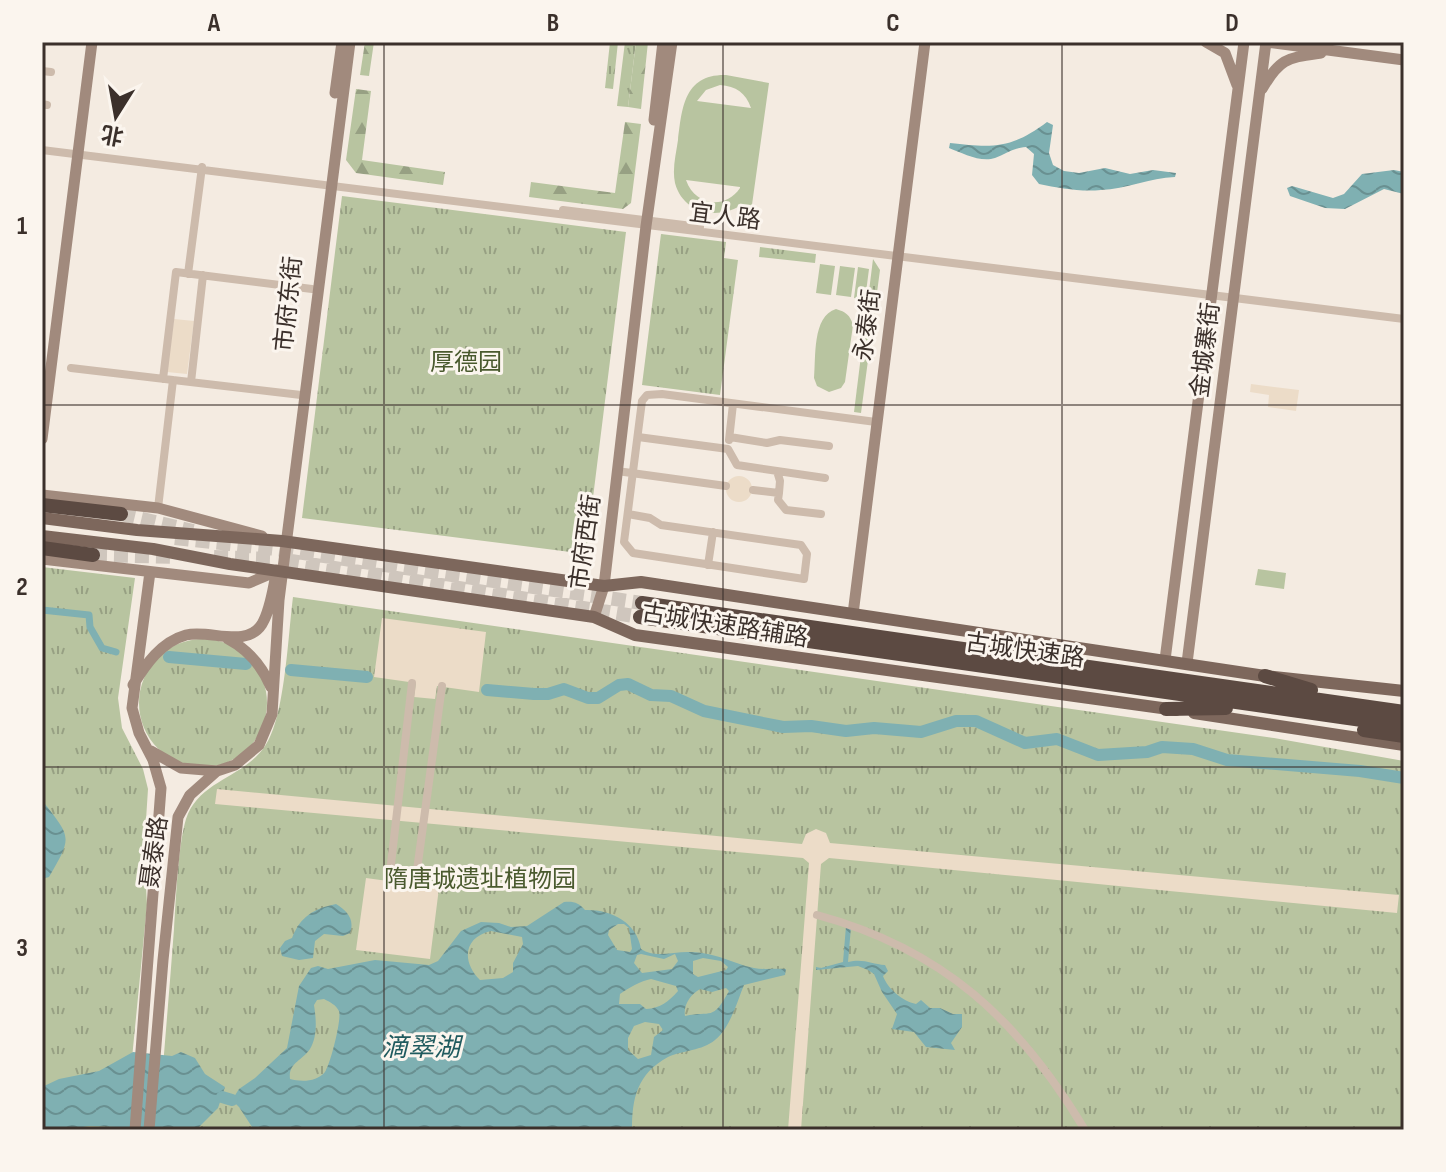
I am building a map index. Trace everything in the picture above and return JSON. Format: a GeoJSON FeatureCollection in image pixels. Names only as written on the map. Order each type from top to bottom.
{"type":"FeatureCollection","features":[{"type":"Feature","properties":{"kind":"highway"},"geometry":{"type":"LineString","coordinates":[[42,505],[121,514]]}},
{"type":"Feature","properties":{"kind":"highway"},"geometry":{"type":"LineString","coordinates":[[42,548],[93,555]]}},
{"type":"Feature","properties":{"kind":"highway","name":"古城快速路"},"geometry":{"type":"LineString","coordinates":[[641,610],[1349,703],[1403,716],[1338,717],[1266,707],[641,610]]}},
{"type":"Feature","properties":{"kind":"highway"},"geometry":{"type":"LineString","coordinates":[[1265,676],[1349,703]]}},
{"type":"Feature","properties":{"kind":"highway"},"geometry":{"type":"LineString","coordinates":[[1166,709],[1266,707],[1351,728],[1404,736]]}},
{"type":"Feature","properties":{"kind":"main road"},"geometry":{"type":"LineString","coordinates":[[42,439],[86,42]]}},
{"type":"Feature","properties":{"kind":"main road"},"geometry":{"type":"LineString","coordinates":[[42,388],[92,42]]}},
{"type":"Feature","properties":{"kind":"main road","name":"市府东街"},"geometry":{"type":"LineString","coordinates":[[280,572],[342,42]]}},
{"type":"Feature","properties":{"kind":"main road","name":"市府东街"},"geometry":{"type":"LineString","coordinates":[[285,542],[312,289],[350,42]]}},
{"type":"Feature","properties":{"kind":"main road","name":"市府西街"},"geometry":{"type":"LineString","coordinates":[[601,586],[663,42]]}},
{"type":"Feature","properties":{"kind":"main road","name":"市府西街"},"geometry":{"type":"LineString","coordinates":[[594,617],[617,471],[643,223],[672,42]]}},
{"type":"Feature","properties":{"kind":"main road","name":"永泰街"},"geometry":{"type":"LineString","coordinates":[[851,614],[922,42]]}},
{"type":"Feature","properties":{"kind":"main road"},"geometry":{"type":"LineString","coordinates":[[1206,42],[1225,53],[1239,86],[1247,76],[1252,77],[1260,90],[1281,62],[1292,57],[1333,51]]}},
{"type":"Feature","properties":{"kind":"main road","name":"金城寨街"},"geometry":{"type":"LineString","coordinates":[[1165,660],[1244,42]]}},
{"type":"Feature","properties":{"kind":"main road"},"geometry":{"type":"LineString","coordinates":[[1266,42],[1404,60]]}},
{"type":"Feature","properties":{"kind":"main road","name":"金城寨街"},"geometry":{"type":"LineString","coordinates":[[1187,663],[1266,42]]}},
{"type":"Feature","properties":{"kind":"main road"},"geometry":{"type":"LineString","coordinates":[[42,495],[158,508],[285,542]]}},
{"type":"Feature","properties":{"kind":"main road","name":"古城快速路辅路"},"geometry":{"type":"LineString","coordinates":[[42,518],[137,530],[285,542],[601,586],[641,582],[1265,676],[1404,691]]}},
{"type":"Feature","properties":{"kind":"main road","name":"古城快速路辅路"},"geometry":{"type":"LineString","coordinates":[[42,536],[153,549],[280,572],[594,617],[635,635],[1404,745]]}},
{"type":"Feature","properties":{"kind":"main road"},"geometry":{"type":"LineString","coordinates":[[42,559],[249,583],[280,572]]}},
{"type":"Feature","properties":{"kind":"main road","name":"聂泰路"},"geometry":{"type":"LineString","coordinates":[[135,1130],[161,788],[132,708],[150,572]]}},
{"type":"Feature","properties":{"kind":"main road"},"geometry":{"type":"LineString","coordinates":[[133,685],[150,659],[183,636],[238,638],[253,633],[261,625],[280,572]]}},
{"type":"Feature","properties":{"kind":"main road","name":"聂泰路"},"geometry":{"type":"LineString","coordinates":[[149,1130],[178,817],[190,795],[217,771],[235,765],[259,745],[272,714],[280,572]]}},
{"type":"Feature","properties":{"kind":"main road"},"geometry":{"type":"LineString","coordinates":[[219,635],[238,644],[254,658],[273,692]]}},
{"type":"Feature","properties":{"kind":"main road"},"geometry":{"type":"LineString","coordinates":[[147,749],[181,768],[217,771]]}},
{"type":"Feature","properties":{"kind":"street","name":"宜人路"},"geometry":{"type":"LineString","coordinates":[[42,148],[1404,316]]}},
{"type":"Feature","properties":{"kind":"street"},"geometry":{"type":"LineString","coordinates":[[188,274],[202,168]]}},
{"type":"Feature","properties":{"kind":"street"},"geometry":{"type":"LineString","coordinates":[[163,379],[176,272],[312,289]]}},
{"type":"Feature","properties":{"kind":"street"},"geometry":{"type":"LineString","coordinates":[[191,382],[203,275]]}},
{"type":"Feature","properties":{"kind":"street"},"geometry":{"type":"LineString","coordinates":[[71,368],[301,395]]}},
{"type":"Feature","properties":{"kind":"street"},"geometry":{"type":"LineString","coordinates":[[158,508],[173,380]]}},
{"type":"Feature","properties":{"kind":"street"},"geometry":{"type":"LineString","coordinates":[[628,514],[650,518],[661,525],[801,545],[807,554],[808,564],[804,579],[633,553],[624,542],[642,401],[647,395],[875,422]]}},
{"type":"Feature","properties":{"kind":"street"},"geometry":{"type":"LineString","coordinates":[[733,404],[728,449],[737,465],[825,478]]}},
{"type":"Feature","properties":{"kind":"street"},"geometry":{"type":"LineString","coordinates":[[638,437],[728,449]]}},
{"type":"Feature","properties":{"kind":"street"},"geometry":{"type":"LineString","coordinates":[[730,437],[767,443],[780,440],[829,446]]}},
{"type":"Feature","properties":{"kind":"street"},"geometry":{"type":"LineString","coordinates":[[617,471],[726,486]]}},
{"type":"Feature","properties":{"kind":"street"},"geometry":{"type":"LineString","coordinates":[[777,471],[780,481],[778,500],[786,510],[821,514]]}},
{"type":"Feature","properties":{"kind":"street"},"geometry":{"type":"LineString","coordinates":[[753,490],[779,493]]}},
{"type":"Feature","properties":{"kind":"street"},"geometry":{"type":"LineString","coordinates":[[708,565],[713,532]]}},
{"type":"Feature","properties":{"kind":"street"},"geometry":{"type":"LineString","coordinates":[[389,881],[412,683]]}},
{"type":"Feature","properties":{"kind":"street"},"geometry":{"type":"LineString","coordinates":[[415,885],[442,686]]}},
{"type":"Feature","properties":{"kind":"street"},"geometry":{"type":"LineString","coordinates":[[817,915],[854,925],[899,945],[944,971],[975,994],[999,1015],[1040,1061],[1085,1130]]}},
{"type":"Feature","properties":{"kind":"green space"},"geometry":{"type":"Polygon","coordinates":[[[365,42],[374,42],[369,76],[360,75],[365,42]]]}},
{"type":"Feature","properties":{"kind":"green space"},"geometry":{"type":"Polygon","coordinates":[[[610,42],[618,42],[613,89],[605,88],[610,42]]]}},
{"type":"Feature","properties":{"kind":"green space"},"geometry":{"type":"Polygon","coordinates":[[[625,42],[636,42],[628,107],[617,106],[625,42]]]}},
{"type":"Feature","properties":{"kind":"green space"},"geometry":{"type":"Polygon","coordinates":[[[636,42],[648,42],[641,109],[628,107],[636,42]]]}},
{"type":"Feature","properties":{"kind":"green space"},"geometry":{"type":"Polygon","coordinates":[[[726,75],[769,83],[750,219],[739,218],[740,206],[721,213],[693,207],[679,193],[675,183],[675,162],[684,105],[693,87],[712,76],[726,75]],[[720,85],[706,90],[697,101],[751,108],[740,91],[720,85]],[[686,180],[696,195],[711,202],[726,200],[740,188],[740,187],[686,180]]]}},
{"type":"Feature","properties":{"kind":"green space"},"geometry":{"type":"Polygon","coordinates":[[[356,89],[371,91],[362,160],[445,172],[443,185],[356,173],[346,160],[356,89]]]}},
{"type":"Feature","properties":{"kind":"green space"},"geometry":{"type":"Polygon","coordinates":[[[625,122],[641,124],[631,203],[623,209],[529,197],[531,182],[615,193],[625,122]]]}},
{"type":"Feature","properties":{"kind":"green space","name":"厚德园"},"geometry":{"type":"Polygon","coordinates":[[[342,196],[626,232],[586,554],[302,518],[342,196]]]}},
{"type":"Feature","properties":{"kind":"green space"},"geometry":{"type":"Polygon","coordinates":[[[661,234],[726,242],[724,258],[738,260],[720,395],[642,385],[661,234]]]}},
{"type":"Feature","properties":{"kind":"green space"},"geometry":{"type":"Polygon","coordinates":[[[760,247],[816,254],[815,263],[759,257],[760,247]]]}},
{"type":"Feature","properties":{"kind":"green space"},"geometry":{"type":"Polygon","coordinates":[[[873,259],[880,270],[861,413],[854,412],[873,259]]]}},
{"type":"Feature","properties":{"kind":"green space"},"geometry":{"type":"Polygon","coordinates":[[[820,264],[835,266],[831,295],[816,293],[820,264]]]}},
{"type":"Feature","properties":{"kind":"green space"},"geometry":{"type":"Polygon","coordinates":[[[840,266],[855,268],[851,297],[836,295],[840,266]]]}},
{"type":"Feature","properties":{"kind":"green space"},"geometry":{"type":"Polygon","coordinates":[[[858,267],[869,269],[865,300],[854,298],[858,267]]]}},
{"type":"Feature","properties":{"kind":"green space"},"geometry":{"type":"Polygon","coordinates":[[[836,309],[847,314],[853,325],[845,382],[841,388],[829,392],[817,386],[814,378],[816,349],[823,320],[836,309]]]}},
{"type":"Feature","properties":{"kind":"green space"},"geometry":{"type":"Polygon","coordinates":[[[42,567],[135,578],[118,698],[122,728],[143,769],[148,789],[144,851],[147,905],[125,1130],[42,1130],[42,567]]]}},
{"type":"Feature","properties":{"kind":"green space"},"geometry":{"type":"Polygon","coordinates":[[[1258,569],[1286,573],[1284,589],[1255,585],[1258,569]]]}},
{"type":"Feature","properties":{"kind":"green space","name":"隋唐城遗址植物园"},"geometry":{"type":"Polygon","coordinates":[[[293,597],[1274,738],[1404,761],[1404,1130],[158,1130],[178,873],[186,819],[192,806],[211,787],[256,757],[272,733],[281,697],[293,597]]]}},
{"type":"Feature","properties":{"kind":"green space"},"geometry":{"type":"Polygon","coordinates":[[[203,639],[227,644],[248,658],[262,679],[267,703],[262,727],[248,748],[227,762],[203,767],[179,762],[158,748],[144,727],[139,703],[144,679],[158,658],[179,644],[203,639]]]}},
{"type":"Feature","properties":{"kind":"shaded area"},"geometry":{"type":"Polygon","coordinates":[[[174,319],[194,321],[187,374],[167,372],[174,319]]]}},
{"type":"Feature","properties":{"kind":"shaded area"},"geometry":{"type":"Polygon","coordinates":[[[1251,384],[1299,390],[1296,411],[1268,407],[1269,395],[1250,392],[1251,384]]]}},
{"type":"Feature","properties":{"kind":"shaded area"},"geometry":{"type":"Polygon","coordinates":[[[739,476],[749,479],[752,489],[749,499],[739,502],[729,499],[726,489],[729,479],[739,476]]]}},
{"type":"Feature","properties":{"kind":"shaded area"},"geometry":{"type":"Polygon","coordinates":[[[382,618],[486,632],[479,692],[437,686],[435,699],[414,697],[416,683],[374,677],[382,618]]]}},
{"type":"Feature","properties":{"kind":"shaded area"},"geometry":{"type":"Polygon","coordinates":[[[217,789],[802,844],[806,834],[816,829],[826,833],[830,843],[1399,895],[1397,913],[829,858],[821,864],[801,1130],[788,1130],[809,863],[803,858],[215,804],[217,789]]]}},
{"type":"Feature","properties":{"kind":"shaded area"},"geometry":{"type":"Polygon","coordinates":[[[366,878],[439,888],[430,959],[356,950],[366,878]]]}},
{"type":"Feature","properties":{"kind":"water"},"geometry":{"type":"Polygon","coordinates":[[[1047,122],[1053,125],[1049,153],[1053,165],[1064,171],[1079,173],[1105,168],[1130,174],[1153,170],[1176,173],[1175,177],[1110,189],[1070,189],[1039,184],[1032,175],[1034,154],[1026,147],[990,159],[972,157],[949,148],[950,143],[990,146],[1012,142],[1047,122]]]}},
{"type":"Feature","properties":{"kind":"water"},"geometry":{"type":"Polygon","coordinates":[[[1394,170],[1404,172],[1404,194],[1384,189],[1345,209],[1325,208],[1290,196],[1287,188],[1292,186],[1333,198],[1344,194],[1362,174],[1394,170]]]}},
{"type":"Feature","properties":{"kind":"water"},"geometry":{"type":"Polygon","coordinates":[[[42,800],[63,830],[65,844],[49,877],[42,879],[42,800]]]}},
{"type":"Feature","properties":{"kind":"water","name":"滴翠湖"},"geometry":{"type":"Polygon","coordinates":[[[564,902],[573,902],[585,910],[604,912],[621,919],[634,931],[641,949],[647,952],[701,953],[754,968],[786,969],[785,975],[744,985],[729,1022],[715,1040],[668,1057],[649,1071],[635,1097],[632,1130],[254,1130],[232,1100],[239,1089],[287,1048],[299,986],[311,968],[318,966],[328,969],[375,960],[429,965],[438,961],[461,931],[481,922],[527,926],[564,902]],[[624,924],[609,930],[608,935],[617,950],[630,952],[629,928],[624,924]],[[491,931],[475,939],[468,951],[468,958],[480,980],[503,978],[513,972],[513,963],[523,944],[522,937],[491,931]],[[641,954],[637,955],[634,963],[642,973],[672,969],[678,961],[675,954],[664,959],[641,954]],[[703,958],[693,961],[693,974],[698,977],[728,967],[721,961],[703,958]],[[651,979],[620,994],[619,1004],[640,1004],[646,1009],[651,1008],[664,1004],[678,991],[676,986],[651,979]],[[726,988],[712,992],[700,989],[688,1000],[685,1016],[715,1011],[729,991],[726,988]],[[324,999],[317,1000],[314,1005],[316,1027],[313,1044],[293,1066],[290,1079],[304,1081],[318,1078],[330,1061],[339,1011],[324,999]],[[645,1022],[634,1026],[628,1038],[628,1050],[638,1059],[651,1055],[654,1037],[663,1030],[659,1024],[645,1022]]]}},
{"type":"Feature","properties":{"kind":"water"},"geometry":{"type":"Polygon","coordinates":[[[336,904],[349,916],[350,933],[343,936],[324,934],[315,941],[313,958],[299,960],[282,956],[280,948],[292,938],[304,919],[314,911],[336,904]]]}},
{"type":"Feature","properties":{"kind":"water"},"geometry":{"type":"Polygon","coordinates":[[[846,926],[851,927],[848,962],[885,965],[888,971],[883,976],[885,981],[901,997],[916,1004],[921,1000],[930,1008],[962,1014],[962,1027],[951,1043],[955,1050],[926,1047],[914,1032],[892,1029],[897,1014],[874,974],[868,970],[858,966],[816,970],[816,967],[843,962],[846,926]]]}},
{"type":"Feature","properties":{"kind":"water"},"geometry":{"type":"Polygon","coordinates":[[[133,1052],[172,1056],[181,1052],[195,1058],[205,1074],[225,1087],[218,1108],[196,1130],[89,1126],[42,1130],[42,1087],[59,1079],[99,1071],[133,1052]]]}},
{"type":"Feature","properties":{"kind":"waterway"},"geometry":{"type":"LineString","coordinates":[[42,610],[89,615],[90,627],[102,648],[116,652]]}},
{"type":"Feature","properties":{"kind":"waterway"},"geometry":{"type":"LineString","coordinates":[[169,657],[246,664]]}},
{"type":"Feature","properties":{"kind":"waterway"},"geometry":{"type":"LineString","coordinates":[[291,670],[367,677]]}},
{"type":"Feature","properties":{"kind":"waterway"},"geometry":{"type":"LineString","coordinates":[[487,690],[548,694],[564,689],[588,698],[598,698],[619,685],[628,684],[651,695],[671,696],[704,711],[783,727],[921,732],[956,721],[976,721],[1025,743],[1057,739],[1098,755],[1147,752],[1162,747],[1193,749],[1227,760],[1360,771],[1404,778]]}},
{"type":"Feature","properties":{"kind":"waterway"},"geometry":{"type":"LineString","coordinates":[[222,1097],[232,1100]]}},
{"type":"Feature","properties":{"kind":"tunnel"},"geometry":{"type":"LineString","coordinates":[[121,514],[193,531]]}},
{"type":"Feature","properties":{"kind":"tunnel"},"geometry":{"type":"LineString","coordinates":[[175,538],[276,549],[642,603]]}},
{"type":"Feature","properties":{"kind":"tunnel"},"geometry":{"type":"LineString","coordinates":[[93,555],[177,557]]}},
{"type":"Feature","properties":{"kind":"tunnel"},"geometry":{"type":"LineString","coordinates":[[214,557],[275,559]]}},
{"type":"Feature","properties":{"kind":"tunnel"},"geometry":{"type":"LineString","coordinates":[[285,560],[640,617]]}}]}
